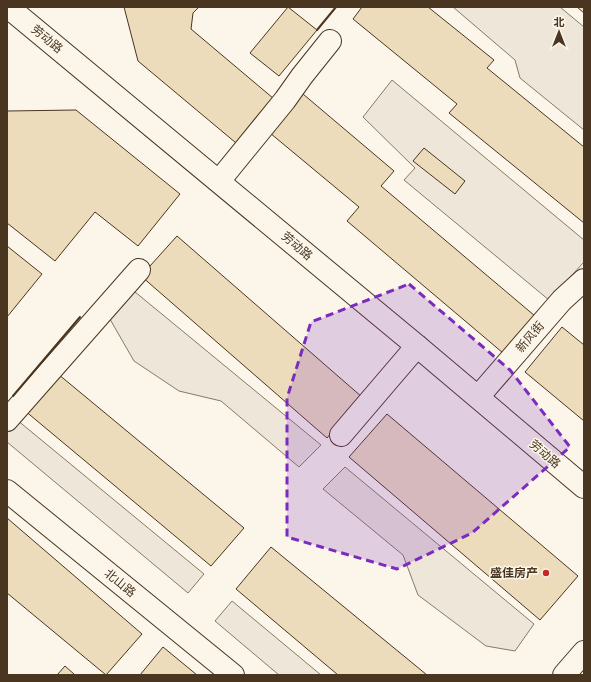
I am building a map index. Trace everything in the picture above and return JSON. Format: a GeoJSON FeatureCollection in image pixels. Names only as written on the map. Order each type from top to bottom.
{"type":"FeatureCollection","features":[{"type":"Feature","properties":{"kind":"street","name":"劳动路"},"geometry":{"type":"LineString","coordinates":[[8,7],[219,180],[584,487]]}},
{"type":"Feature","properties":{"kind":"street"},"geometry":{"type":"LineString","coordinates":[[219,180],[285,100],[330,41]]}},
{"type":"Feature","properties":{"kind":"street"},"geometry":{"type":"LineString","coordinates":[[7,420],[139,270]]}},
{"type":"Feature","properties":{"kind":"street","name":"新风街"},"geometry":{"type":"LineString","coordinates":[[478,398],[562,300],[584,280]]}},
{"type":"Feature","properties":{"kind":"street"},"geometry":{"type":"LineString","coordinates":[[340,436],[417,346]]}},
{"type":"Feature","properties":{"kind":"street","name":"北山路"},"geometry":{"type":"LineString","coordinates":[[7,491],[233,675]]}},
{"type":"Feature","properties":{"kind":"street"},"geometry":{"type":"LineString","coordinates":[[564,675],[584,652]]}},
{"type":"Feature","properties":{"kind":"highlighted area"},"geometry":{"type":"Polygon","coordinates":[[[409,284],[510,370],[570,447],[472,533],[397,569],[287,537],[287,398],[311,322],[409,284]]]}},
{"type":"Feature","properties":{"kind":"shaded area"},"geometry":{"type":"Polygon","coordinates":[[[453,7],[560,7],[584,27],[584,130],[520,78],[515,60],[453,7]]]}},
{"type":"Feature","properties":{"kind":"shaded area"},"geometry":{"type":"Polygon","coordinates":[[[392,80],[584,240],[584,262],[549,300],[404,180],[415,168],[363,117],[392,80]]]}},
{"type":"Feature","properties":{"kind":"shaded area"},"geometry":{"type":"Polygon","coordinates":[[[129,287],[321,445],[299,467],[221,401],[179,391],[134,361],[107,314],[129,287]]]}},
{"type":"Feature","properties":{"kind":"shaded area"},"geometry":{"type":"Polygon","coordinates":[[[11,415],[204,574],[188,593],[7,442],[7,422],[11,415]]]}},
{"type":"Feature","properties":{"kind":"shaded area"},"geometry":{"type":"Polygon","coordinates":[[[345,467],[534,624],[515,651],[486,646],[418,595],[403,555],[323,489],[345,467]]]}},
{"type":"Feature","properties":{"kind":"shaded area"},"geometry":{"type":"Polygon","coordinates":[[[232,601],[321,675],[279,675],[215,621],[232,601]]]}},
{"type":"Feature","properties":{"kind":"building"},"geometry":{"type":"Polygon","coordinates":[[[124,7],[199,7],[193,13],[191,29],[280,104],[242,148],[138,61],[124,7]]]}},
{"type":"Feature","properties":{"kind":"building"},"geometry":{"type":"Polygon","coordinates":[[[288,7],[317,30],[279,76],[250,53],[288,7]]]}},
{"type":"Feature","properties":{"kind":"building"},"geometry":{"type":"Polygon","coordinates":[[[362,7],[428,7],[494,60],[487,68],[584,147],[584,223],[449,113],[457,104],[353,19],[362,7]]]}},
{"type":"Feature","properties":{"kind":"building"},"geometry":{"type":"Polygon","coordinates":[[[577,7],[584,7],[584,13],[577,7]]]}},
{"type":"Feature","properties":{"kind":"building"},"geometry":{"type":"Polygon","coordinates":[[[303,94],[394,171],[381,186],[535,316],[503,353],[347,221],[359,207],[270,133],[303,94]]]}},
{"type":"Feature","properties":{"kind":"building"},"geometry":{"type":"Polygon","coordinates":[[[76,110],[180,194],[138,246],[95,212],[55,261],[7,223],[7,111],[76,110]]]}},
{"type":"Feature","properties":{"kind":"building"},"geometry":{"type":"Polygon","coordinates":[[[424,148],[465,181],[455,194],[413,161],[424,148]]]}},
{"type":"Feature","properties":{"kind":"building"},"geometry":{"type":"Polygon","coordinates":[[[177,236],[362,397],[327,438],[141,276],[177,236]]]}},
{"type":"Feature","properties":{"kind":"building"},"geometry":{"type":"Polygon","coordinates":[[[7,246],[42,274],[7,317],[7,246]]]}},
{"type":"Feature","properties":{"kind":"building"},"geometry":{"type":"Polygon","coordinates":[[[562,327],[584,345],[584,421],[525,372],[562,327]]]}},
{"type":"Feature","properties":{"kind":"building"},"geometry":{"type":"Polygon","coordinates":[[[58,374],[244,528],[211,566],[24,410],[58,374]]]}},
{"type":"Feature","properties":{"kind":"building"},"geometry":{"type":"Polygon","coordinates":[[[387,414],[578,576],[540,620],[349,457],[387,414]]]}},
{"type":"Feature","properties":{"kind":"building"},"geometry":{"type":"Polygon","coordinates":[[[7,518],[142,634],[106,675],[7,593],[7,518]]]}},
{"type":"Feature","properties":{"kind":"building"},"geometry":{"type":"Polygon","coordinates":[[[271,547],[427,675],[338,675],[236,589],[271,547]]]}},
{"type":"Feature","properties":{"kind":"building"},"geometry":{"type":"Polygon","coordinates":[[[163,647],[197,675],[140,675],[163,647]]]}},
{"type":"Feature","properties":{"kind":"building"},"geometry":{"type":"Polygon","coordinates":[[[65,666],[75,675],[57,675],[65,666]]]}},
{"type":"Feature","properties":{"kind":"wall"},"geometry":{"type":"LineString","coordinates":[[317,30],[336,7]]}},
{"type":"Feature","properties":{"kind":"wall"},"geometry":{"type":"LineString","coordinates":[[13,396],[80,317]]}},
{"type":"Feature","properties":{"kind":"place","name":"盛佳房产"},"geometry":{"type":"Point","coordinates":[546,573]}}]}
